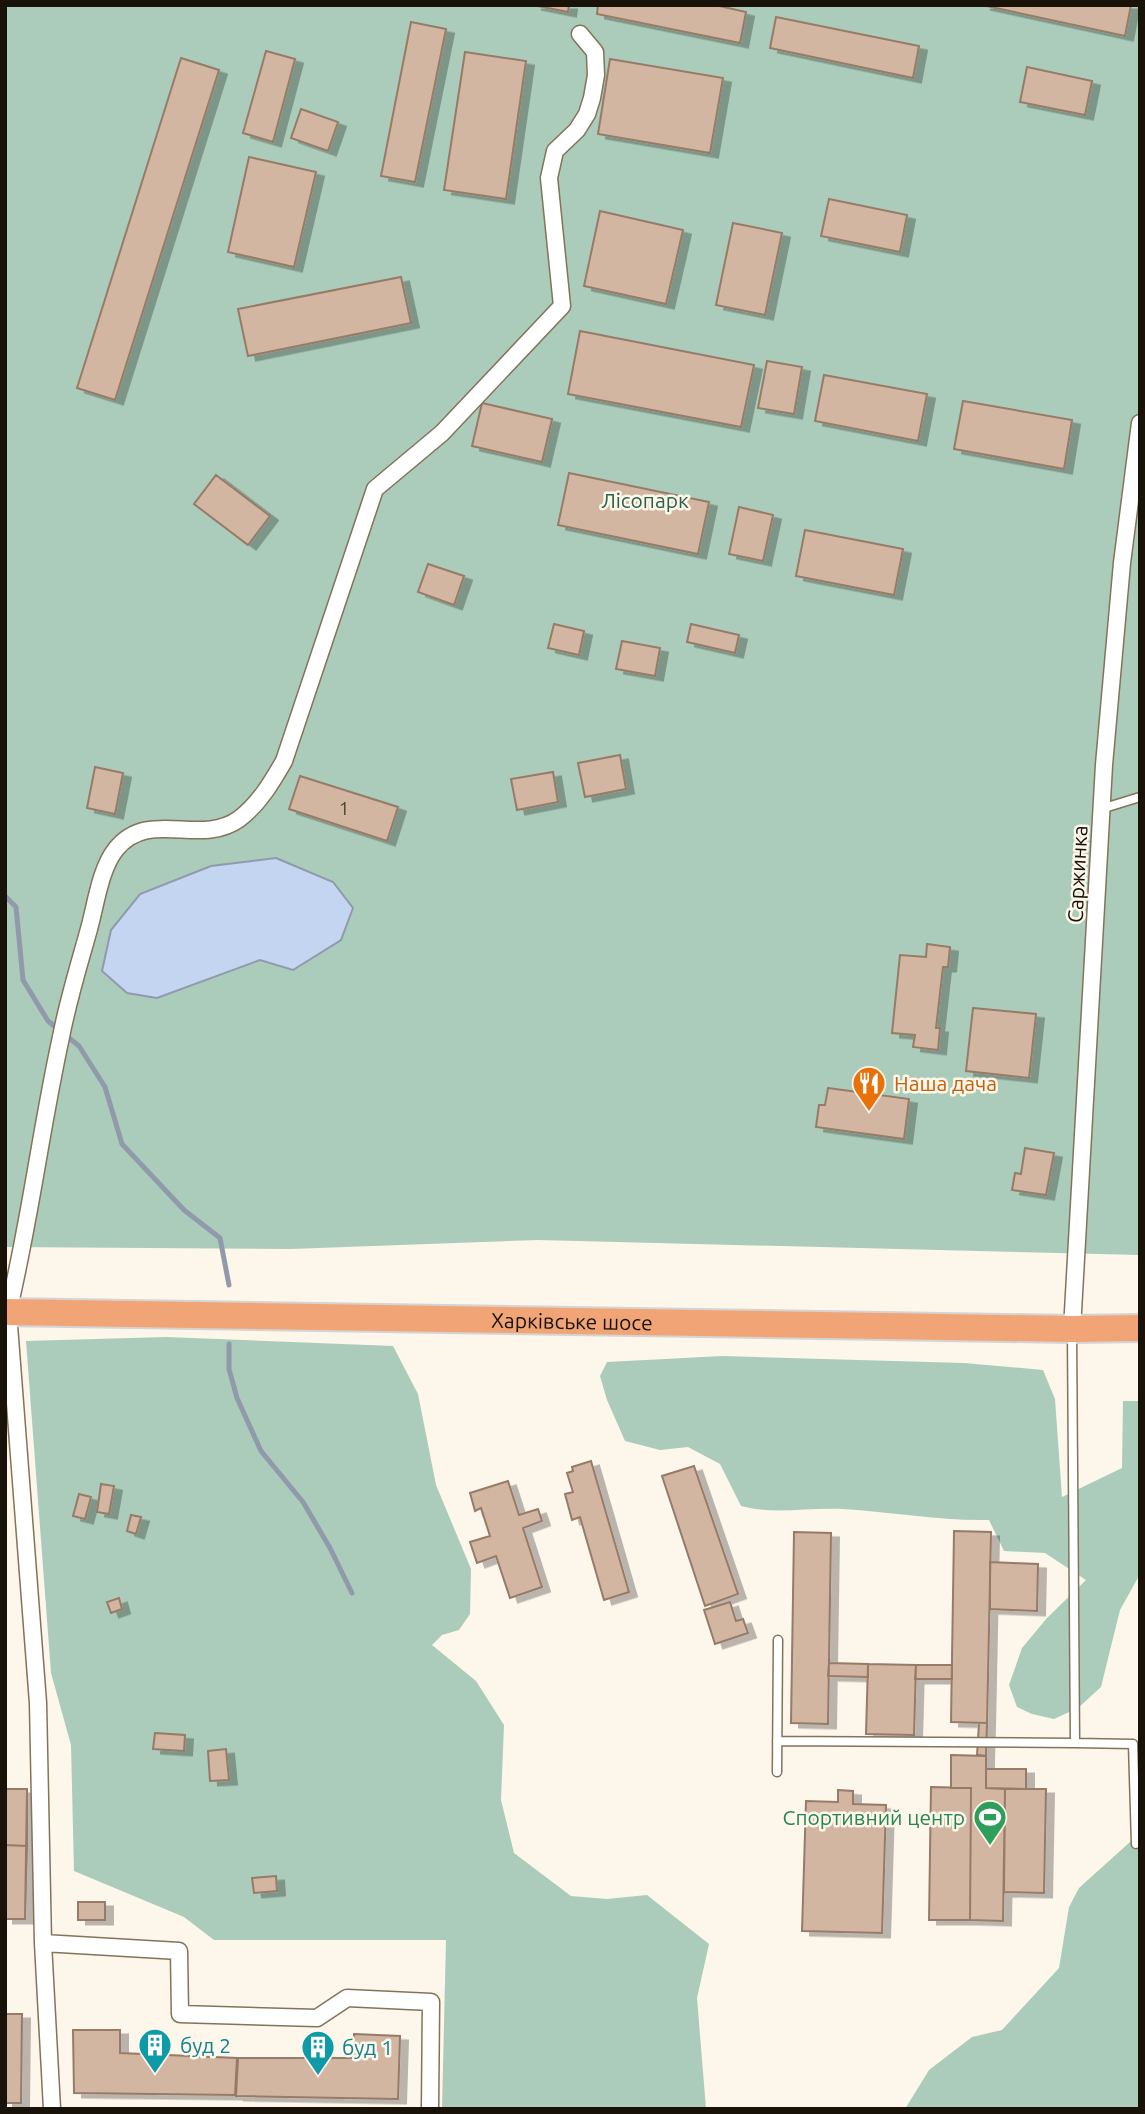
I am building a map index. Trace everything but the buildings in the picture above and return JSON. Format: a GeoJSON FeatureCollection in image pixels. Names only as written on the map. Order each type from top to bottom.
{"type":"FeatureCollection","features":[{"type":"Feature","properties":{"kind":"main road","name":"Харківське шосе"},"geometry":{"type":"LineString","coordinates":[[7,1312],[1140,1328]]}},
{"type":"Feature","properties":{"kind":"street"},"geometry":{"type":"LineString","coordinates":[[52,2109],[43,1943],[38,1703],[7,1312],[25,1238],[70,995],[104,873],[114,852],[124,840],[145,829],[168,828],[196,832],[220,828],[238,820],[256,804],[284,761],[375,489],[442,433],[562,306],[549,178],[555,151],[577,130],[587,114],[592,98],[596,75],[595,52],[580,34]]}},
{"type":"Feature","properties":{"kind":"street","name":"Саржинка"},"geometry":{"type":"LineString","coordinates":[[1072,1329],[1101,809],[1122,563],[1140,424]]}},
{"type":"Feature","properties":{"kind":"street"},"geometry":{"type":"LineString","coordinates":[[43,1943],[179,1951],[180,2014],[317,2018],[347,1998],[431,2002],[430,2109]]}},
{"type":"Feature","properties":{"kind":"lane"},"geometry":{"type":"LineString","coordinates":[[1101,809],[1140,797]]}},
{"type":"Feature","properties":{"kind":"lane"},"geometry":{"type":"LineString","coordinates":[[1072,1329],[1075,1743]]}},
{"type":"Feature","properties":{"kind":"lane"},"geometry":{"type":"LineString","coordinates":[[777,1772],[778,1640]]}},
{"type":"Feature","properties":{"kind":"lane"},"geometry":{"type":"LineString","coordinates":[[777,1741],[1133,1744],[1136,1843]]}},
{"type":"Feature","properties":{"kind":"green space","name":"Лісопарк"},"geometry":{"type":"Polygon","coordinates":[[[5,5],[1140,5],[1140,1255],[538,1240],[291,1249],[5,1247],[5,5]],[[341,940],[261,960],[293,970],[341,940]]]}},
{"type":"Feature","properties":{"kind":"green space"},"geometry":{"type":"Polygon","coordinates":[[[166,1337],[393,1346],[418,1394],[436,1485],[471,1569],[470,1614],[459,1630],[442,1635],[432,1645],[476,1681],[504,1725],[501,1800],[514,1853],[571,1896],[607,1899],[647,1895],[709,1944],[697,1998],[706,2109],[442,2109],[446,1940],[214,1940],[184,1917],[74,1871],[71,1745],[51,1673],[26,1341],[166,1337]]]}},
{"type":"Feature","properties":{"kind":"green space"},"geometry":{"type":"Polygon","coordinates":[[[722,1356],[964,1363],[1043,1370],[1055,1399],[1062,1497],[1122,1468],[1123,1401],[1140,1401],[1140,1574],[1120,1610],[1101,1687],[1078,1708],[1054,1719],[1017,1707],[1009,1685],[1022,1648],[1047,1618],[1086,1580],[1045,1553],[1004,1551],[989,1520],[843,1509],[754,1509],[741,1506],[720,1464],[688,1447],[660,1450],[625,1441],[600,1376],[607,1362],[722,1356]]]}},
{"type":"Feature","properties":{"kind":"green space"},"geometry":{"type":"Polygon","coordinates":[[[1140,1833],[1140,2109],[905,2109],[929,2070],[972,2037],[1002,2030],[1059,1968],[1069,1907],[1079,1888],[1140,1833]]]}},
{"type":"Feature","properties":{"kind":"water"},"geometry":{"type":"Polygon","coordinates":[[[276,858],[333,882],[353,908],[341,940],[293,970],[260,960],[157,998],[127,993],[102,971],[111,930],[140,894],[211,866],[276,858]]]}},
{"type":"Feature","properties":{"kind":"waterway"},"geometry":{"type":"LineString","coordinates":[[5,896],[16,907],[23,980],[48,1021],[79,1046],[105,1087],[122,1144],[184,1210],[220,1238],[229,1285]]}},
{"type":"Feature","properties":{"kind":"waterway"},"geometry":{"type":"LineString","coordinates":[[229,1344],[229,1369],[237,1398],[261,1451],[303,1502],[352,1593]]}},
{"type":"Feature","properties":{"kind":"place","name":"Наша дача"},"geometry":{"type":"Point","coordinates":[869,1113]}},
{"type":"Feature","properties":{"kind":"place","name":"Спортивний центр"},"geometry":{"type":"Point","coordinates":[990,1847]}},
{"type":"Feature","properties":{"kind":"place","name":"буд 2"},"geometry":{"type":"Point","coordinates":[155,2075]}},
{"type":"Feature","properties":{"kind":"place","name":"буд 1"},"geometry":{"type":"Point","coordinates":[318,2077]}}]}
